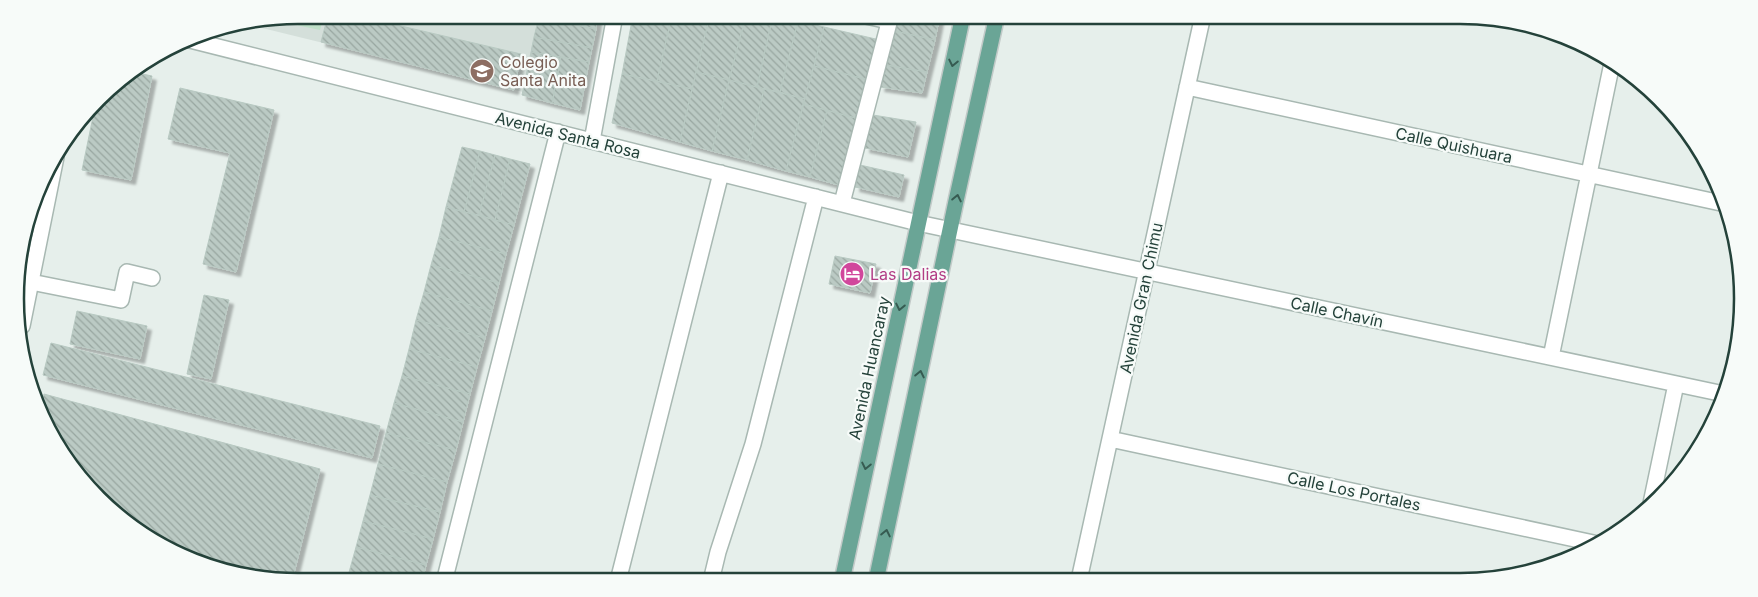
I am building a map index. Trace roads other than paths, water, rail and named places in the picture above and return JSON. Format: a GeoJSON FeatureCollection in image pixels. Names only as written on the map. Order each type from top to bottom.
{"type":"FeatureCollection","features":[{"type":"Feature","properties":{"kind":"main road","name":"Avenida Huancaray"},"geometry":{"type":"LineString","coordinates":[[844,573],[961,24]]}},
{"type":"Feature","properties":{"kind":"main road"},"geometry":{"type":"LineString","coordinates":[[878,573],[950,230],[996,24]]}},
{"type":"Feature","properties":{"kind":"street"},"geometry":{"type":"LineString","coordinates":[[592,140],[614,24]]}},
{"type":"Feature","properties":{"kind":"street"},"geometry":{"type":"LineString","coordinates":[[842,203],[888,24]]}},
{"type":"Feature","properties":{"kind":"street","name":"Avenida Gran Chimu"},"geometry":{"type":"LineString","coordinates":[[1081,573],[1201,24]]}},
{"type":"Feature","properties":{"kind":"street","name":"Avenida Santa Rosa"},"geometry":{"type":"LineString","coordinates":[[199,42],[950,230]]}},
{"type":"Feature","properties":{"kind":"street"},"geometry":{"type":"LineString","coordinates":[[1551,357],[1611,69]]}},
{"type":"Feature","properties":{"kind":"street","name":"Calle Quishuara"},"geometry":{"type":"LineString","coordinates":[[1187,87],[1717,202]]}},
{"type":"Feature","properties":{"kind":"street"},"geometry":{"type":"LineString","coordinates":[[446,573],[558,132]]}},
{"type":"Feature","properties":{"kind":"street"},"geometry":{"type":"LineString","coordinates":[[620,573],[721,173]]}},
{"type":"Feature","properties":{"kind":"street"},"geometry":{"type":"LineString","coordinates":[[24,316],[52,177]]}},
{"type":"Feature","properties":{"kind":"street"},"geometry":{"type":"LineString","coordinates":[[713,573],[753,444],[816,197]]}},
{"type":"Feature","properties":{"kind":"street","name":"Calle Chavín"},"geometry":{"type":"LineString","coordinates":[[950,230],[1718,393]]}},
{"type":"Feature","properties":{"kind":"street"},"geometry":{"type":"LineString","coordinates":[[31,282],[121,300],[126,272],[152,278]]}},
{"type":"Feature","properties":{"kind":"street"},"geometry":{"type":"LineString","coordinates":[[1653,494],[1676,384]]}},
{"type":"Feature","properties":{"kind":"street","name":"Calle Los Portales"},"geometry":{"type":"LineString","coordinates":[[1110,439],[1587,542]]}},
{"type":"Feature","properties":{"kind":"place","name":"Colegio Santa Anita"},"geometry":{"type":"Point","coordinates":[482,71]}},
{"type":"Feature","properties":{"kind":"place","name":"Las Dalias"},"geometry":{"type":"Point","coordinates":[852,274]}}]}
